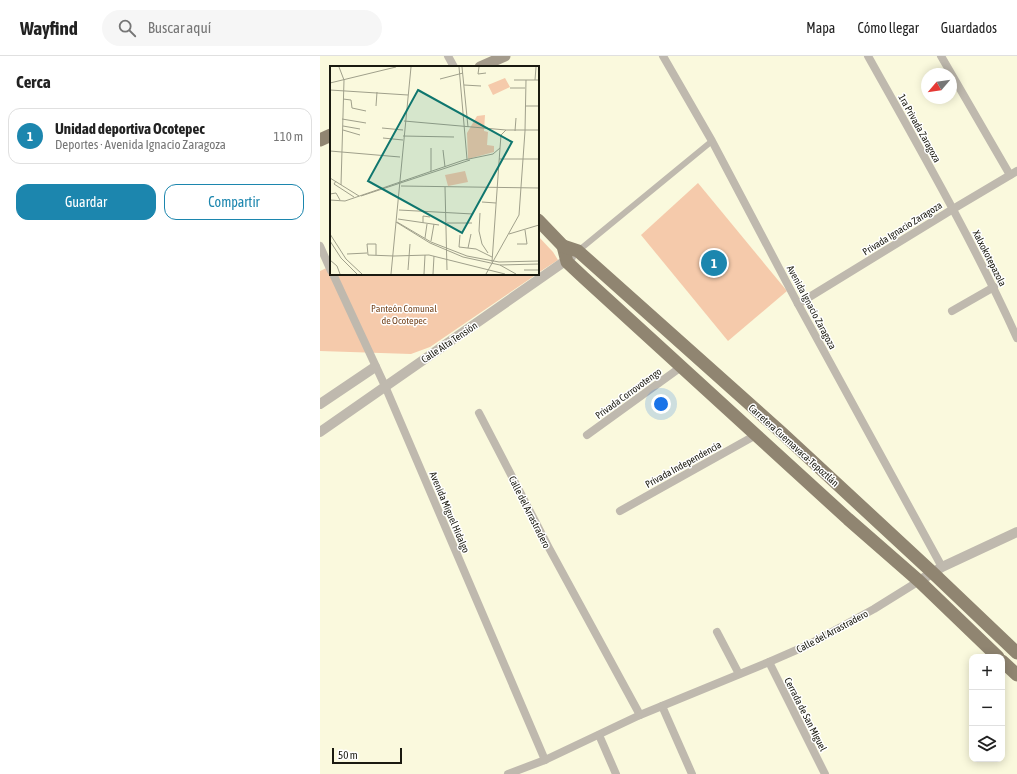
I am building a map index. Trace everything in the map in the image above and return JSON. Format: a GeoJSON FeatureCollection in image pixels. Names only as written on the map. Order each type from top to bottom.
{"type":"FeatureCollection","features":[{"type":"Feature","properties":{"kind":"main road"},"geometry":{"type":"LineString","coordinates":[[482,66],[505,56]]}},
{"type":"Feature","properties":{"kind":"main road"},"geometry":{"type":"LineString","coordinates":[[320,140],[330,135]]}},
{"type":"Feature","properties":{"kind":"main road","name":"Carretera Cuernavaca-Tepoztlán"},"geometry":{"type":"LineString","coordinates":[[539,221],[563,246],[578,252],[938,570],[1017,653]]}},
{"type":"Feature","properties":{"kind":"main road","name":"Carretera Cuernavaca-Tepoztlán"},"geometry":{"type":"LineString","coordinates":[[563,246],[567,262],[848,519],[919,581],[995,654]]}},
{"type":"Feature","properties":{"kind":"main road"},"geometry":{"type":"LineString","coordinates":[[1005,664],[1017,675]]}},
{"type":"Feature","properties":{"kind":"street"},"geometry":{"type":"LineString","coordinates":[[448,56],[453,66]]}},
{"type":"Feature","properties":{"kind":"street","name":"Avenida Ignacio Zaragoza"},"geometry":{"type":"LineString","coordinates":[[663,56],[712,141],[938,570]]}},
{"type":"Feature","properties":{"kind":"street","name":"1ra Privada Zaragoza"},"geometry":{"type":"LineString","coordinates":[[868,56],[953,209]]}},
{"type":"Feature","properties":{"kind":"street"},"geometry":{"type":"LineString","coordinates":[[941,56],[1014,173]]}},
{"type":"Feature","properties":{"kind":"street"},"geometry":{"type":"LineString","coordinates":[[578,252],[712,141]]}},
{"type":"Feature","properties":{"kind":"street","name":"Privada Ignacio Zaragoza"},"geometry":{"type":"LineString","coordinates":[[798,304],[1014,173]]}},
{"type":"Feature","properties":{"kind":"street","name":"Xalxokotepazola"},"geometry":{"type":"LineString","coordinates":[[953,209],[994,287],[1017,338]]}},
{"type":"Feature","properties":{"kind":"street"},"geometry":{"type":"LineString","coordinates":[[320,246],[330,269]]}},
{"type":"Feature","properties":{"kind":"street","name":"Calle Alta Tensión"},"geometry":{"type":"LineString","coordinates":[[320,432],[567,262],[578,252]]}},
{"type":"Feature","properties":{"kind":"street","name":"Avenida Miguel Hidalgo"},"geometry":{"type":"LineString","coordinates":[[332,275],[385,386],[545,760]]}},
{"type":"Feature","properties":{"kind":"street"},"geometry":{"type":"LineString","coordinates":[[952,311],[994,287]]}},
{"type":"Feature","properties":{"kind":"street"},"geometry":{"type":"LineString","coordinates":[[320,404],[375,367]]}},
{"type":"Feature","properties":{"kind":"street","name":"Privada Corrovotengo"},"geometry":{"type":"LineString","coordinates":[[586,435],[681,367]]}},
{"type":"Feature","properties":{"kind":"street","name":"Calle del Arrastradero"},"geometry":{"type":"LineString","coordinates":[[479,413],[549,548],[640,715]]}},
{"type":"Feature","properties":{"kind":"street","name":"Privada Independencia"},"geometry":{"type":"LineString","coordinates":[[620,511],[756,435]]}},
{"type":"Feature","properties":{"kind":"street","name":"Calle del Arrastradero"},"geometry":{"type":"LineString","coordinates":[[508,774],[545,760],[640,715],[808,645],[867,613],[938,570],[1017,532]]}},
{"type":"Feature","properties":{"kind":"street"},"geometry":{"type":"LineString","coordinates":[[717,632],[739,674]]}},
{"type":"Feature","properties":{"kind":"street","name":"Cerrada de San Miguel"},"geometry":{"type":"LineString","coordinates":[[769,662],[825,774]]}},
{"type":"Feature","properties":{"kind":"street"},"geometry":{"type":"LineString","coordinates":[[662,706],[692,774]]}},
{"type":"Feature","properties":{"kind":"street"},"geometry":{"type":"LineString","coordinates":[[599,735],[616,774]]}},
{"type":"Feature","properties":{"kind":"green space"},"geometry":{"type":"Polygon","coordinates":[[[698,183],[787,291],[728,341],[641,235],[698,183]]]}},
{"type":"Feature","properties":{"kind":"green space"},"geometry":{"type":"Polygon","coordinates":[[[539,237],[553,252],[558,260],[539,272],[539,237]]]}},
{"type":"Feature","properties":{"kind":"green space","name":"Panteón Comunal de Ocotepec"},"geometry":{"type":"Polygon","coordinates":[[[330,266],[330,275],[536,275],[430,347],[411,354],[320,351],[320,271],[330,266]]]}},
{"type":"Feature","properties":{"kind":"place","name":"Unidad deportiva Ocotepec"},"geometry":{"type":"Point","coordinates":[714,263]}}]}
